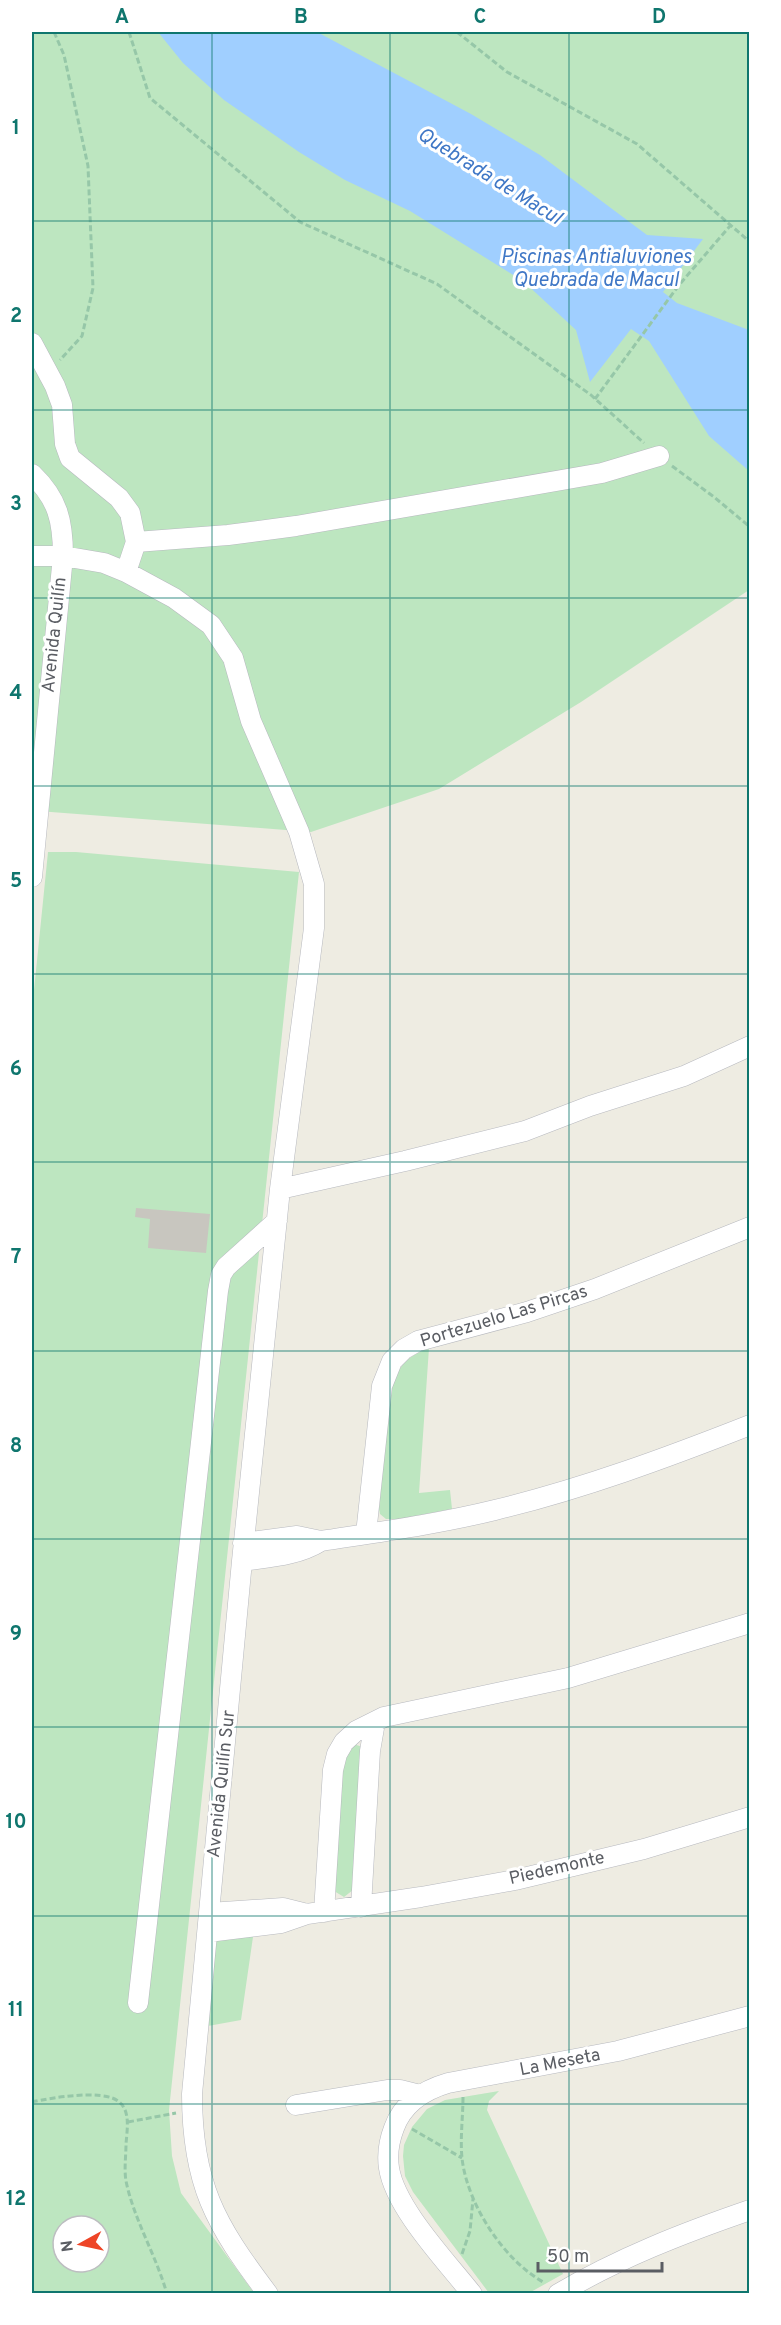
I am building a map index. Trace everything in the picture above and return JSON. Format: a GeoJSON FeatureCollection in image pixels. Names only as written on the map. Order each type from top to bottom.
{"type":"FeatureCollection","features":[{"type":"Feature","properties":{"kind":"street"},"geometry":{"type":"LineString","coordinates":[[32,343],[62,405],[64,434],[70,458],[119,498],[130,513],[136,542],[126,572]]}},
{"type":"Feature","properties":{"kind":"street"},"geometry":{"type":"LineString","coordinates":[[136,542],[228,535],[296,526],[602,473],[659,456]]}},
{"type":"Feature","properties":{"kind":"street","name":"Avenida Quilín"},"geometry":{"type":"LineString","coordinates":[[32,474],[45,487],[55,503],[63,538],[32,877]]}},
{"type":"Feature","properties":{"kind":"street","name":"Avenida Quilín Sur"},"geometry":{"type":"LineString","coordinates":[[32,556],[63,556],[104,563],[126,572],[198,614],[222,640],[233,658],[251,721],[263,753],[299,832],[314,884],[314,928],[280,1189],[242,1552],[193,2066],[192,2111],[197,2162],[211,2206],[226,2237],[268,2294]]}},
{"type":"Feature","properties":{"kind":"street"},"geometry":{"type":"LineString","coordinates":[[280,1189],[525,1131],[590,1106],[684,1076],[750,1046]]}},
{"type":"Feature","properties":{"kind":"street"},"geometry":{"type":"LineString","coordinates":[[138,2002],[218,1291],[221,1275],[226,1267],[277,1221]]}},
{"type":"Feature","properties":{"kind":"street","name":"Portezuelo Las Pircas"},"geometry":{"type":"LineString","coordinates":[[366,1534],[382,1386],[388,1368],[404,1349],[426,1338],[527,1312],[595,1289],[750,1227]]}},
{"type":"Feature","properties":{"kind":"street"},"geometry":{"type":"LineString","coordinates":[[242,1552],[297,1536],[321,1541],[468,1516],[523,1503],[613,1476],[750,1425]]}},
{"type":"Feature","properties":{"kind":"street"},"geometry":{"type":"LineString","coordinates":[[316,1913],[335,1761],[340,1747],[349,1736],[392,1715],[568,1678],[750,1623]]}},
{"type":"Feature","properties":{"kind":"street"},"geometry":{"type":"LineString","coordinates":[[361,1907],[370,1750],[375,1722]]}},
{"type":"Feature","properties":{"kind":"street","name":"Piedemonte"},"geometry":{"type":"LineString","coordinates":[[208,1923],[281,1923],[316,1913],[466,1889],[644,1849],[750,1817]]}},
{"type":"Feature","properties":{"kind":"street","name":"La Meseta"},"geometry":{"type":"LineString","coordinates":[[420,2095],[438,2086],[618,2051],[750,2016]]}},
{"type":"Feature","properties":{"kind":"street"},"geometry":{"type":"LineString","coordinates":[[296,2105],[394,2090],[420,2095]]}},
{"type":"Feature","properties":{"kind":"street"},"geometry":{"type":"LineString","coordinates":[[370,2093],[387,2101],[397,2121]]}},
{"type":"Feature","properties":{"kind":"street"},"geometry":{"type":"LineString","coordinates":[[420,2095],[407,2106],[397,2121],[390,2142],[388,2160],[396,2190],[412,2216],[472,2294]]}},
{"type":"Feature","properties":{"kind":"street"},"geometry":{"type":"LineString","coordinates":[[562,2291],[646,2248],[750,2210]]}},
{"type":"Feature","properties":{"kind":"path"},"geometry":{"type":"LineString","coordinates":[[48,372],[82,336],[93,288],[88,166],[64,55],[54,32]]}},
{"type":"Feature","properties":{"kind":"path"},"geometry":{"type":"LineString","coordinates":[[129,32],[150,98],[300,222],[437,284],[595,399],[659,456],[750,527]]}},
{"type":"Feature","properties":{"kind":"path"},"geometry":{"type":"LineString","coordinates":[[457,32],[507,72],[637,144],[750,242]]}},
{"type":"Feature","properties":{"kind":"path"},"geometry":{"type":"LineString","coordinates":[[595,399],[679,285],[730,226]]}},
{"type":"Feature","properties":{"kind":"path"},"geometry":{"type":"LineString","coordinates":[[464,2080],[462,2158],[472,2197],[490,2230],[521,2266],[545,2283],[562,2291]]}},
{"type":"Feature","properties":{"kind":"path"},"geometry":{"type":"LineString","coordinates":[[32,2102],[59,2096],[105,2096],[118,2101],[125,2110],[128,2122],[126,2179],[134,2209],[167,2294]]}},
{"type":"Feature","properties":{"kind":"path"},"geometry":{"type":"LineString","coordinates":[[128,2122],[192,2111]]}},
{"type":"Feature","properties":{"kind":"path"},"geometry":{"type":"LineString","coordinates":[[397,2121],[462,2158]]}},
{"type":"Feature","properties":{"kind":"path"},"geometry":{"type":"LineString","coordinates":[[452,2268],[463,2252],[470,2231],[472,2197]]}},
{"type":"Feature","properties":{"kind":"green space"},"geometry":{"type":"Polygon","coordinates":[[[32,32],[749,32],[749,590],[581,702],[439,789],[311,832],[38,811],[32,814],[32,32]]]}},
{"type":"Feature","properties":{"kind":"green space"},"geometry":{"type":"Polygon","coordinates":[[[48,852],[76,852],[299,872],[169,2110],[172,2156],[181,2193],[254,2293],[32,2294],[32,1010],[48,852]]]}},
{"type":"Feature","properties":{"kind":"green space"},"geometry":{"type":"Polygon","coordinates":[[[429,1348],[419,1493],[450,1490],[452,1509],[400,1519],[386,1519],[380,1514],[379,1509],[391,1390],[400,1369],[408,1359],[429,1348]]]}},
{"type":"Feature","properties":{"kind":"green space"},"geometry":{"type":"Polygon","coordinates":[[[353,1744],[363,1747],[353,1890],[344,1897],[334,1891],[339,1767],[353,1744]]]}},
{"type":"Feature","properties":{"kind":"green space"},"geometry":{"type":"Polygon","coordinates":[[[254,1930],[241,2020],[208,2026],[217,1933],[254,1930]]]}},
{"type":"Feature","properties":{"kind":"green space"},"geometry":{"type":"Polygon","coordinates":[[[499,2091],[489,2101],[487,2110],[563,2274],[529,2293],[489,2293],[413,2192],[405,2176],[404,2145],[412,2127],[427,2109],[445,2100],[499,2091]]]}},
{"type":"Feature","properties":{"kind":"water","name":"Piscinas Antialuviones Quebrada de Macul"},"geometry":{"type":"Polygon","coordinates":[[[158,32],[317,32],[471,114],[540,155],[647,235],[703,239],[663,292],[677,303],[749,330],[749,471],[709,436],[649,341],[631,329],[590,382],[576,330],[523,281],[410,211],[345,180],[299,152],[224,100],[183,63],[158,32]]]}},
{"type":"Feature","properties":{"kind":"building"},"geometry":{"type":"Polygon","coordinates":[[[136,1208],[210,1214],[206,1253],[148,1248],[150,1219],[135,1217],[136,1208]]]}},
{"type":"Feature","properties":{"kind":"water label","name":"Quebrada de Macul"},"geometry":{"type":"Point","coordinates":[489,177]}}]}
